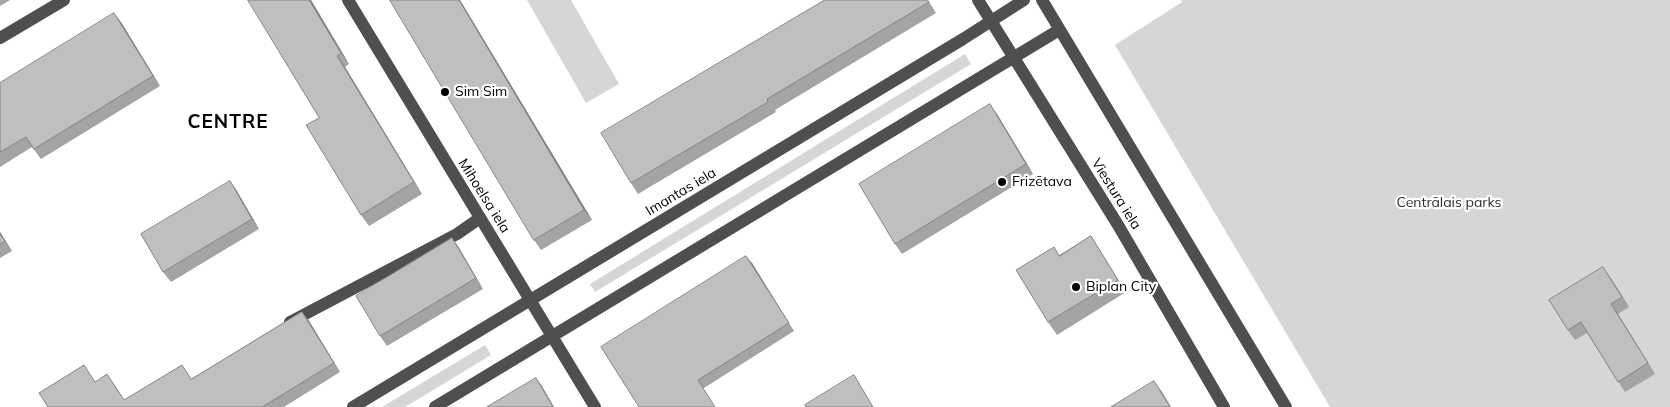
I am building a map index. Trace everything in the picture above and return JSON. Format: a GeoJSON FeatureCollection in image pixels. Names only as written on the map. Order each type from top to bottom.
{"type":"FeatureCollection","features":[{"type":"Feature","properties":{"kind":"street"},"geometry":{"type":"LineString","coordinates":[[0,38],[64,0]]}},
{"type":"Feature","properties":{"kind":"street","name":"Mihoelsa iela"},"geometry":{"type":"LineString","coordinates":[[348,0],[595,407]]}},
{"type":"Feature","properties":{"kind":"street","name":"Viestura iela"},"geometry":{"type":"LineString","coordinates":[[978,0],[1118,224],[1224,407]]}},
{"type":"Feature","properties":{"kind":"street","name":"Imantas iela"},"geometry":{"type":"LineString","coordinates":[[353,407],[1024,0]]}},
{"type":"Feature","properties":{"kind":"street"},"geometry":{"type":"LineString","coordinates":[[1042,0],[1286,407]]}},
{"type":"Feature","properties":{"kind":"street"},"geometry":{"type":"LineString","coordinates":[[435,407],[1059,30]]}},
{"type":"Feature","properties":{"kind":"street"},"geometry":{"type":"LineString","coordinates":[[283,326],[457,234],[480,218]]}},
{"type":"Feature","properties":{"kind":"green space"},"geometry":{"type":"Polygon","coordinates":[[[527,0],[571,0],[619,84],[586,103],[527,0]]]}},
{"type":"Feature","properties":{"kind":"green space","name":"Centrālais parks"},"geometry":{"type":"Polygon","coordinates":[[[1181,0],[1670,0],[1670,407],[1330,407],[1115,45],[1182,2],[1181,0]]]}},
{"type":"Feature","properties":{"kind":"green space"},"geometry":{"type":"Polygon","coordinates":[[[965,54],[971,64],[595,292],[590,284],[965,54]]]}},
{"type":"Feature","properties":{"kind":"green space"},"geometry":{"type":"Polygon","coordinates":[[[485,345],[491,355],[405,407],[382,407],[485,345]]]}},
{"type":"Feature","properties":{"kind":"building"},"geometry":{"type":"Polygon","coordinates":[[[248,0],[309,0],[341,53],[337,56],[414,182],[361,215],[306,125],[319,118],[248,0]]]}},
{"type":"Feature","properties":{"kind":"building"},"geometry":{"type":"Polygon","coordinates":[[[390,0],[459,0],[584,210],[534,240],[390,0]]]}},
{"type":"Feature","properties":{"kind":"building"},"geometry":{"type":"Polygon","coordinates":[[[825,0],[927,0],[929,2],[767,99],[768,102],[631,183],[601,133],[825,0]]]}},
{"type":"Feature","properties":{"kind":"building"},"geometry":{"type":"Polygon","coordinates":[[[114,13],[153,76],[34,149],[26,137],[0,152],[0,83],[114,13]]]}},
{"type":"Feature","properties":{"kind":"building"},"geometry":{"type":"Polygon","coordinates":[[[990,104],[1026,164],[895,244],[859,184],[990,104]]]}},
{"type":"Feature","properties":{"kind":"building"},"geometry":{"type":"Polygon","coordinates":[[[230,181],[252,219],[163,272],[141,234],[230,181]]]}},
{"type":"Feature","properties":{"kind":"building"},"geometry":{"type":"Polygon","coordinates":[[[0,234],[5,241],[0,244],[0,234]]]}},
{"type":"Feature","properties":{"kind":"building","name":"Biplan City"},"geometry":{"type":"Polygon","coordinates":[[[1091,236],[1118,280],[1048,322],[1016,270],[1054,247],[1059,256],[1091,236]]]}},
{"type":"Feature","properties":{"kind":"building"},"geometry":{"type":"Polygon","coordinates":[[[452,238],[476,278],[380,336],[356,296],[452,238]]]}},
{"type":"Feature","properties":{"kind":"building"},"geometry":{"type":"Polygon","coordinates":[[[746,256],[789,323],[698,380],[715,407],[639,407],[601,347],[746,256]]]}},
{"type":"Feature","properties":{"kind":"building"},"geometry":{"type":"Polygon","coordinates":[[[1603,267],[1622,297],[1611,304],[1648,363],[1618,382],[1581,322],[1568,330],[1549,300],[1603,267]]]}},
{"type":"Feature","properties":{"kind":"building"},"geometry":{"type":"Polygon","coordinates":[[[302,312],[334,363],[262,407],[48,407],[39,393],[84,365],[95,382],[107,374],[124,400],[182,365],[191,379],[302,312]]]}},
{"type":"Feature","properties":{"kind":"building"},"geometry":{"type":"Polygon","coordinates":[[[854,375],[873,407],[806,407],[805,405],[854,375]]]}},
{"type":"Feature","properties":{"kind":"building"},"geometry":{"type":"Polygon","coordinates":[[[536,378],[553,407],[487,407],[536,378]]]}},
{"type":"Feature","properties":{"kind":"building"},"geometry":{"type":"Polygon","coordinates":[[[1154,381],[1170,407],[1111,407],[1154,381]]]}},
{"type":"Feature","properties":{"kind":"place","name":"Sim Sim"},"geometry":{"type":"Point","coordinates":[445,92]}},
{"type":"Feature","properties":{"kind":"place","name":"Frizētava"},"geometry":{"type":"Point","coordinates":[1002,182]}},
{"type":"Feature","properties":{"kind":"place","name":"Biplan City"},"geometry":{"type":"Point","coordinates":[1076,287]}},
{"type":"Feature","properties":{"kind":"district","name":"CENTRE"},"geometry":{"type":"Point","coordinates":[228,122]}}]}
